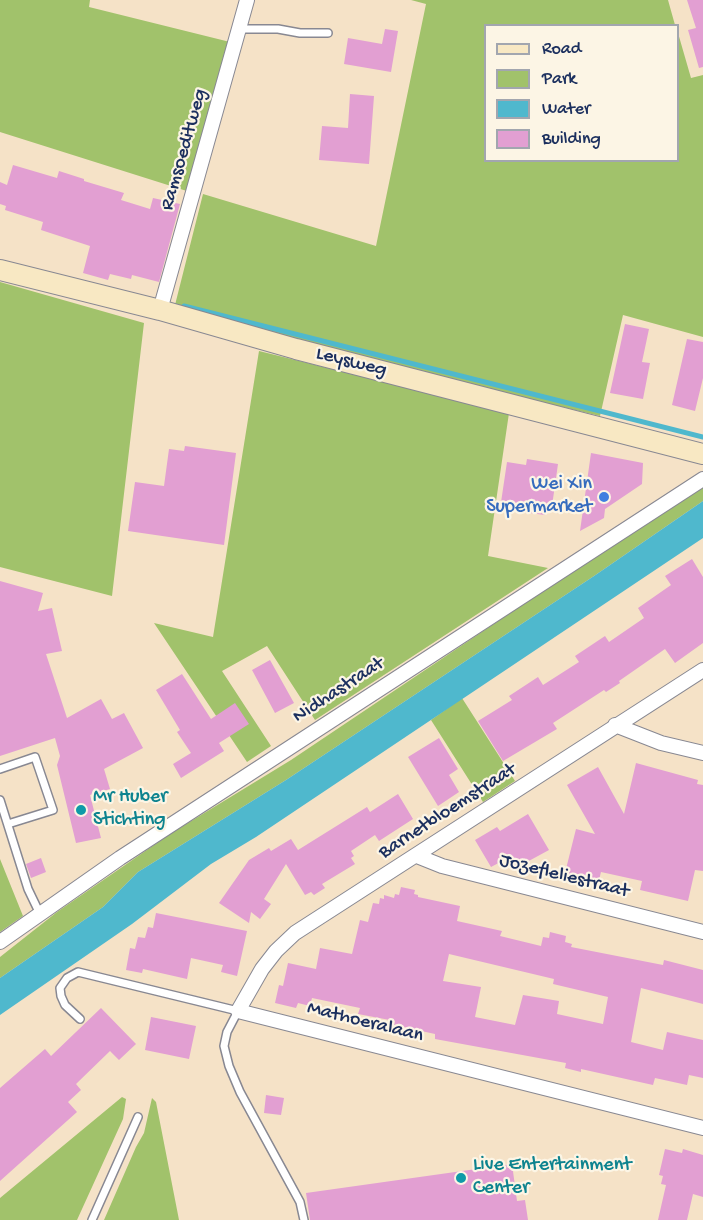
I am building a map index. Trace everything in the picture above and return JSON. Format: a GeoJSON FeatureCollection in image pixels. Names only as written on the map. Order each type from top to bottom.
{"type":"FeatureCollection","features":[{"type":"Feature","properties":{"kind":"street","name":"Ramsoeditweg"},"geometry":{"type":"LineString","coordinates":[[159,310],[247,0]]}},
{"type":"Feature","properties":{"kind":"street","name":"Leysweg"},"geometry":{"type":"LineString","coordinates":[[0,270],[703,454]]}},
{"type":"Feature","properties":{"kind":"street","name":"Nidhastraat"},"geometry":{"type":"LineString","coordinates":[[0,942],[140,845],[703,479]]}},
{"type":"Feature","properties":{"kind":"street","name":"Barnetbloemstraat"},"geometry":{"type":"LineString","coordinates":[[238,1011],[262,969],[276,951],[296,933],[703,670]]}},
{"type":"Feature","properties":{"kind":"street"},"geometry":{"type":"LineString","coordinates":[[615,725],[661,743],[703,753]]}},
{"type":"Feature","properties":{"kind":"street","name":"Jozefleliestraat"},"geometry":{"type":"LineString","coordinates":[[417,856],[442,866],[703,932]]}},
{"type":"Feature","properties":{"kind":"street","name":"Mathoeralaan"},"geometry":{"type":"LineString","coordinates":[[238,1011],[703,1128]]}},
{"type":"Feature","properties":{"kind":"lane"},"geometry":{"type":"LineString","coordinates":[[240,29],[328,33]]}},
{"type":"Feature","properties":{"kind":"lane"},"geometry":{"type":"LineString","coordinates":[[0,769],[35,757],[53,810],[8,824]]}},
{"type":"Feature","properties":{"kind":"lane"},"geometry":{"type":"LineString","coordinates":[[0,800],[28,889],[40,914]]}},
{"type":"Feature","properties":{"kind":"lane","name":"Mathoeralaan"},"geometry":{"type":"LineString","coordinates":[[80,1019],[65,1005],[60,988],[67,978],[78,972],[238,1011]]}},
{"type":"Feature","properties":{"kind":"lane"},"geometry":{"type":"LineString","coordinates":[[238,1011],[227,1032],[224,1046],[228,1066],[300,1202],[304,1220]]}},
{"type":"Feature","properties":{"kind":"lane"},"geometry":{"type":"LineString","coordinates":[[92,1220],[138,1117]]}},
{"type":"Feature","properties":{"kind":"green space"},"geometry":{"type":"Polygon","coordinates":[[[0,0],[90,0],[89,7],[230,42],[190,192],[0,132],[0,0]]]}},
{"type":"Feature","properties":{"kind":"green space"},"geometry":{"type":"Polygon","coordinates":[[[411,0],[668,0],[675,24],[484,24],[484,162],[679,162],[679,36],[691,78],[703,75],[703,337],[623,315],[600,416],[370,361],[175,305],[203,194],[376,246],[426,4],[411,0]]]}},
{"type":"Feature","properties":{"kind":"green space"},"geometry":{"type":"Polygon","coordinates":[[[0,282],[144,323],[112,596],[0,567],[0,282]]]}},
{"type":"Feature","properties":{"kind":"green space"},"geometry":{"type":"Polygon","coordinates":[[[259,351],[509,413],[488,556],[548,568],[315,720],[267,646],[222,671],[271,746],[247,762],[154,623],[213,637],[259,351]]]}},
{"type":"Feature","properties":{"kind":"green space"},"geometry":{"type":"Polygon","coordinates":[[[703,487],[703,501],[286,780],[138,872],[103,907],[0,978],[0,957],[57,912],[170,834],[291,760],[703,487]]]}},
{"type":"Feature","properties":{"kind":"green space"},"geometry":{"type":"Polygon","coordinates":[[[462,698],[515,781],[483,802],[431,720],[462,698]]]}},
{"type":"Feature","properties":{"kind":"green space"},"geometry":{"type":"Polygon","coordinates":[[[0,859],[23,916],[0,932],[0,859]]]}},
{"type":"Feature","properties":{"kind":"green space"},"geometry":{"type":"Polygon","coordinates":[[[122,1097],[126,1099],[123,1119],[77,1220],[0,1220],[0,1198],[122,1097]]]}},
{"type":"Feature","properties":{"kind":"green space"},"geometry":{"type":"Polygon","coordinates":[[[152,1098],[156,1102],[179,1220],[104,1220],[144,1133],[152,1098]]]}},
{"type":"Feature","properties":{"kind":"water"},"geometry":{"type":"Polygon","coordinates":[[[703,501],[703,538],[256,837],[211,864],[132,924],[0,1015],[0,978],[103,907],[138,872],[286,780],[703,501]]]}},
{"type":"Feature","properties":{"kind":"building"},"geometry":{"type":"Polygon","coordinates":[[[687,0],[703,0],[703,67],[699,68],[688,30],[696,28],[687,0]]]}},
{"type":"Feature","properties":{"kind":"building"},"geometry":{"type":"Polygon","coordinates":[[[385,29],[398,31],[391,72],[344,64],[348,38],[382,44],[385,29]]]}},
{"type":"Feature","properties":{"kind":"building"},"geometry":{"type":"Polygon","coordinates":[[[350,94],[374,96],[369,164],[319,160],[322,126],[348,128],[350,94]]]}},
{"type":"Feature","properties":{"kind":"building"},"geometry":{"type":"Polygon","coordinates":[[[13,165],[57,178],[59,171],[84,179],[84,181],[124,193],[121,200],[150,209],[153,198],[180,204],[159,282],[132,275],[131,279],[110,274],[108,280],[83,273],[90,246],[41,230],[43,222],[5,210],[6,206],[0,204],[0,182],[7,185],[13,165]]]}},
{"type":"Feature","properties":{"kind":"building"},"geometry":{"type":"Polygon","coordinates":[[[625,324],[649,329],[642,362],[650,363],[643,399],[610,393],[625,324]]]}},
{"type":"Feature","properties":{"kind":"building"},"geometry":{"type":"Polygon","coordinates":[[[687,339],[703,342],[703,378],[695,411],[672,405],[687,339]]]}},
{"type":"Feature","properties":{"kind":"building"},"geometry":{"type":"Polygon","coordinates":[[[185,446],[236,453],[224,545],[128,531],[135,482],[164,486],[169,449],[184,451],[185,446]]]}},
{"type":"Feature","properties":{"kind":"building","name":"Wei Xin Supermarket"},"geometry":{"type":"Polygon","coordinates":[[[591,453],[643,463],[642,484],[605,509],[604,518],[580,531],[591,453]]]}},
{"type":"Feature","properties":{"kind":"building"},"geometry":{"type":"Polygon","coordinates":[[[527,459],[558,464],[551,513],[546,512],[545,515],[500,509],[507,462],[526,465],[527,459]]]}},
{"type":"Feature","properties":{"kind":"building"},"geometry":{"type":"Polygon","coordinates":[[[692,559],[703,577],[703,643],[675,663],[665,649],[619,681],[620,683],[606,692],[604,690],[553,723],[557,729],[503,761],[478,721],[512,700],[509,696],[538,677],[543,685],[579,662],[575,656],[605,636],[609,642],[644,618],[638,608],[671,585],[665,576],[692,559]]]}},
{"type":"Feature","properties":{"kind":"building"},"geometry":{"type":"Polygon","coordinates":[[[0,581],[43,593],[38,611],[52,608],[62,651],[46,654],[67,718],[101,699],[112,719],[124,713],[143,748],[104,769],[110,789],[90,795],[101,838],[76,843],[57,765],[60,756],[55,738],[0,756],[0,581]]]}},
{"type":"Feature","properties":{"kind":"building"},"geometry":{"type":"Polygon","coordinates":[[[270,660],[294,703],[275,713],[252,670],[270,660]]]}},
{"type":"Feature","properties":{"kind":"building"},"geometry":{"type":"Polygon","coordinates":[[[182,674],[211,719],[235,703],[249,724],[219,743],[224,751],[181,778],[173,764],[191,753],[177,732],[180,730],[156,690],[182,674]]]}},
{"type":"Feature","properties":{"kind":"building"},"geometry":{"type":"Polygon","coordinates":[[[439,738],[458,769],[449,775],[459,792],[438,806],[408,757],[439,738]]]}},
{"type":"Feature","properties":{"kind":"building"},"geometry":{"type":"Polygon","coordinates":[[[636,763],[698,780],[697,784],[703,785],[703,871],[695,870],[688,901],[640,890],[642,881],[601,872],[598,884],[564,877],[576,829],[595,834],[567,785],[598,767],[624,814],[636,763]]]}},
{"type":"Feature","properties":{"kind":"building"},"geometry":{"type":"Polygon","coordinates":[[[398,794],[413,819],[379,841],[375,835],[351,851],[354,856],[351,858],[355,864],[322,884],[325,888],[314,895],[311,892],[305,895],[286,864],[264,899],[271,904],[260,919],[251,912],[249,923],[219,903],[249,860],[291,839],[298,850],[367,807],[370,812],[398,794]]]}},
{"type":"Feature","properties":{"kind":"building"},"geometry":{"type":"Polygon","coordinates":[[[528,814],[549,850],[514,869],[508,858],[491,867],[475,840],[497,827],[500,831],[528,814]]]}},
{"type":"Feature","properties":{"kind":"building"},"geometry":{"type":"Polygon","coordinates":[[[41,858],[46,872],[31,878],[26,864],[41,858]]]}},
{"type":"Feature","properties":{"kind":"building"},"geometry":{"type":"Polygon","coordinates":[[[401,887],[415,890],[414,894],[418,897],[460,906],[457,921],[502,931],[500,936],[541,946],[543,937],[549,938],[550,932],[566,936],[565,942],[572,944],[571,947],[663,965],[664,960],[703,970],[703,1004],[641,988],[631,1042],[663,1050],[667,1032],[703,1040],[703,1078],[689,1075],[687,1085],[655,1078],[653,1085],[581,1069],[581,1072],[565,1068],[566,1063],[435,1039],[435,1034],[394,1025],[395,1021],[358,1014],[360,1008],[312,998],[310,1006],[298,1003],[296,1008],[275,1003],[279,985],[283,986],[288,963],[316,969],[320,948],[352,954],[360,920],[368,922],[373,903],[379,904],[380,898],[384,899],[384,895],[394,898],[395,894],[399,895],[401,887]],[[449,954],[443,981],[481,987],[475,1017],[515,1025],[523,995],[559,1001],[557,1014],[603,1024],[608,997],[553,984],[554,979],[449,954]]]}},
{"type":"Feature","properties":{"kind":"building"},"geometry":{"type":"Polygon","coordinates":[[[156,913],[247,931],[237,976],[221,972],[223,965],[191,958],[187,979],[143,969],[142,973],[126,970],[130,948],[135,949],[138,937],[145,938],[148,927],[153,928],[156,913]]]}},
{"type":"Feature","properties":{"kind":"building"},"geometry":{"type":"Polygon","coordinates":[[[101,1008],[136,1044],[119,1060],[110,1051],[76,1084],[81,1090],[68,1102],[77,1112],[0,1181],[0,1088],[45,1049],[51,1056],[101,1008]]]}},
{"type":"Feature","properties":{"kind":"building"},"geometry":{"type":"Polygon","coordinates":[[[151,1017],[196,1026],[189,1059],[145,1050],[151,1017]]]}},
{"type":"Feature","properties":{"kind":"building"},"geometry":{"type":"Polygon","coordinates":[[[266,1095],[284,1098],[281,1115],[264,1113],[266,1095]]]}},
{"type":"Feature","properties":{"kind":"building"},"geometry":{"type":"Polygon","coordinates":[[[665,1149],[682,1153],[683,1149],[703,1155],[703,1197],[693,1194],[687,1220],[658,1220],[666,1185],[661,1184],[663,1176],[659,1175],[665,1149]]]}},
{"type":"Feature","properties":{"kind":"building","name":"Live Entertainment Center"},"geometry":{"type":"Polygon","coordinates":[[[512,1164],[517,1201],[525,1200],[528,1220],[310,1220],[306,1193],[512,1164]]]}},
{"type":"Feature","properties":{"kind":"waterway"},"geometry":{"type":"LineString","coordinates":[[184,306],[703,437]]}},
{"type":"Feature","properties":{"kind":"place","name":"Wei Xin Supermarket"},"geometry":{"type":"Point","coordinates":[604,497]}},
{"type":"Feature","properties":{"kind":"place","name":"Mr Huber Stichting"},"geometry":{"type":"Point","coordinates":[81,810]}},
{"type":"Feature","properties":{"kind":"place","name":"Live Entertainment Center"},"geometry":{"type":"Point","coordinates":[461,1178]}}]}
